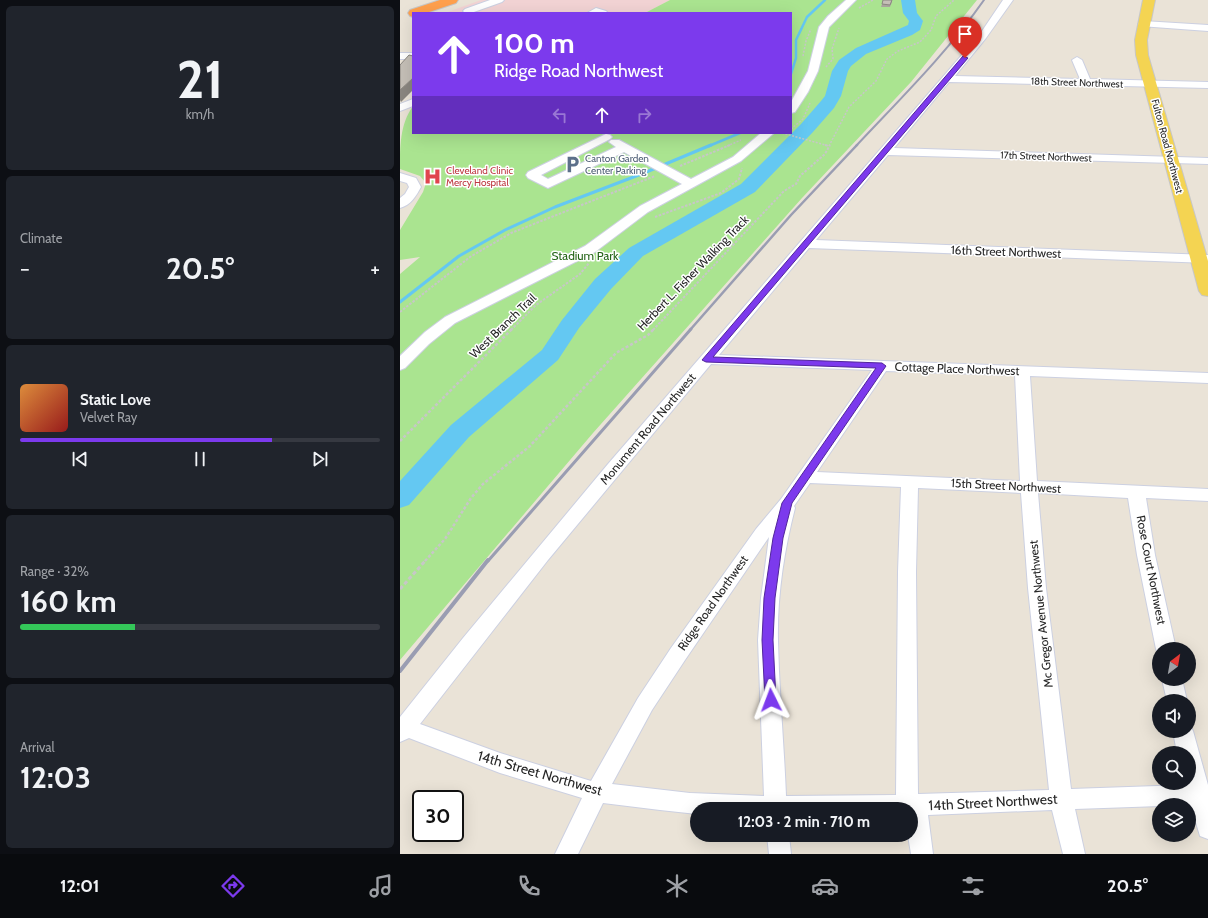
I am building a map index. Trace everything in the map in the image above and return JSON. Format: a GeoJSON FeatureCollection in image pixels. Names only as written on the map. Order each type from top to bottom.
{"type":"FeatureCollection","features":[{"type":"Feature","properties":{"kind":"highway"},"geometry":{"type":"LineString","coordinates":[[412,12],[425,0]]}},
{"type":"Feature","properties":{"kind":"highway"},"geometry":{"type":"LineString","coordinates":[[418,12],[452,0]]}},
{"type":"Feature","properties":{"kind":"highway"},"geometry":{"type":"LineString","coordinates":[[436,12],[468,8]]}},
{"type":"Feature","properties":{"kind":"main road","name":"Fulton Road Northwest"},"geometry":{"type":"LineString","coordinates":[[1149,0],[1141,47],[1172,160],[1203,258],[1208,291]]}},
{"type":"Feature","properties":{"kind":"street"},"geometry":{"type":"LineString","coordinates":[[468,8],[499,0]]}},
{"type":"Feature","properties":{"kind":"street"},"geometry":{"type":"LineString","coordinates":[[792,109],[804,92],[813,71],[824,26],[851,0]]}},
{"type":"Feature","properties":{"kind":"street","name":"Monument Road Northwest"},"geometry":{"type":"LineString","coordinates":[[402,730],[510,593],[706,360],[947,79],[983,36],[1008,0]]}},
{"type":"Feature","properties":{"kind":"street"},"geometry":{"type":"LineString","coordinates":[[1144,24],[1208,28]]}},
{"type":"Feature","properties":{"kind":"street"},"geometry":{"type":"LineString","coordinates":[[400,56],[412,56]]}},
{"type":"Feature","properties":{"kind":"street"},"geometry":{"type":"LineString","coordinates":[[1077,60],[1086,82]]}},
{"type":"Feature","properties":{"kind":"street"},"geometry":{"type":"LineString","coordinates":[[400,63],[412,63]]}},
{"type":"Feature","properties":{"kind":"street","name":"18th Street Northwest"},"geometry":{"type":"LineString","coordinates":[[947,79],[1208,85]]}},
{"type":"Feature","properties":{"kind":"street"},"geometry":{"type":"LineString","coordinates":[[400,108],[412,102]]}},
{"type":"Feature","properties":{"kind":"street"},"geometry":{"type":"LineString","coordinates":[[400,365],[418,344],[450,320],[590,249],[644,209],[737,159],[767,134]]}},
{"type":"Feature","properties":{"kind":"street"},"geometry":{"type":"LineString","coordinates":[[625,147],[548,184],[532,175],[602,135],[625,147],[653,162],[691,184]]}},
{"type":"Feature","properties":{"kind":"street","name":"17th Street Northwest"},"geometry":{"type":"LineString","coordinates":[[884,151],[1208,161]]}},
{"type":"Feature","properties":{"kind":"street"},"geometry":{"type":"LineString","coordinates":[[400,177],[410,179],[414,183],[415,187],[414,192],[400,204]]}},
{"type":"Feature","properties":{"kind":"street","name":"16th Street Northwest"},"geometry":{"type":"LineString","coordinates":[[805,244],[1203,258]]}},
{"type":"Feature","properties":{"kind":"street","name":"Cottage Place Northwest"},"geometry":{"type":"LineString","coordinates":[[706,360],[1208,378]]}},
{"type":"Feature","properties":{"kind":"street","name":"Ridge Road Northwest"},"geometry":{"type":"LineString","coordinates":[[566,854],[613,760],[645,704],[678,654],[758,540],[787,503],[882,366]]}},
{"type":"Feature","properties":{"kind":"street","name":"Mc Gregor Avenue Northwest"},"geometry":{"type":"LineString","coordinates":[[1022,372],[1028,487],[1037,588],[1060,799],[1074,854]]}},
{"type":"Feature","properties":{"kind":"street","name":"15th Street Northwest"},"geometry":{"type":"LineString","coordinates":[[804,477],[1208,495]]}},
{"type":"Feature","properties":{"kind":"street"},"geometry":{"type":"LineString","coordinates":[[910,482],[907,572],[911,802]]}},
{"type":"Feature","properties":{"kind":"street","name":"Rose Court Northwest"},"geometry":{"type":"LineString","coordinates":[[1136,492],[1146,555],[1165,642]]}},
{"type":"Feature","properties":{"kind":"street"},"geometry":{"type":"LineString","coordinates":[[776,802],[768,640],[770,598],[778,538],[787,503]]}},
{"type":"Feature","properties":{"kind":"street","name":"14th Street Northwest"},"geometry":{"type":"LineString","coordinates":[[402,730],[523,772],[597,792],[693,802]]}},
{"type":"Feature","properties":{"kind":"street"},"geometry":{"type":"LineString","coordinates":[[1196,776],[1203,795],[1208,828]]}},
{"type":"Feature","properties":{"kind":"street","name":"14th Street Northwest"},"geometry":{"type":"LineString","coordinates":[[918,805],[1203,795]]}},
{"type":"Feature","properties":{"kind":"street"},"geometry":{"type":"LineString","coordinates":[[918,836],[922,854]]}},
{"type":"Feature","properties":{"kind":"street"},"geometry":{"type":"LineString","coordinates":[[779,842],[780,854]]}},
{"type":"Feature","properties":{"kind":"path","name":"Herbert L. Fisher Walking Track"},"geometry":{"type":"LineString","coordinates":[[400,590],[445,539],[471,498],[483,484],[530,446],[616,354],[648,335],[784,191],[796,184],[800,176],[825,154],[849,107],[876,81],[887,59],[898,51],[920,42],[931,30],[936,16],[954,0]]}},
{"type":"Feature","properties":{"kind":"path"},"geometry":{"type":"LineString","coordinates":[[784,134],[829,146]]}},
{"type":"Feature","properties":{"kind":"path"},"geometry":{"type":"LineString","coordinates":[[400,312],[470,257],[511,234],[744,138]]}},
{"type":"Feature","properties":{"kind":"path"},"geometry":{"type":"LineString","coordinates":[[649,219],[720,193],[739,179],[742,166]]}},
{"type":"Feature","properties":{"kind":"path","name":"West Branch Trail"},"geometry":{"type":"LineString","coordinates":[[400,441],[536,305],[580,274],[593,256]]}},
{"type":"Feature","properties":{"kind":"shaded area"},"geometry":{"type":"Polygon","coordinates":[[[481,0],[670,0],[647,12],[448,12],[481,0]]]}},
{"type":"Feature","properties":{"kind":"green space","name":"Stadium Park"},"geometry":{"type":"Polygon","coordinates":[[[670,0],[977,0],[911,82],[802,198],[593,433],[400,660],[400,274],[420,257],[400,260],[400,230],[423,192],[426,183],[420,176],[400,169],[401,144],[405,120],[412,108],[412,134],[792,134],[792,12],[647,12],[670,0]]]}},
{"type":"Feature","properties":{"kind":"building"},"geometry":{"type":"Polygon","coordinates":[[[883,0],[892,0],[890,5],[882,4],[883,0]]]}},
{"type":"Feature","properties":{"kind":"building"},"geometry":{"type":"Polygon","coordinates":[[[409,55],[412,56],[412,79],[400,90],[400,65],[409,55]]]}},
{"type":"Feature","properties":{"kind":"waterway"},"geometry":{"type":"LineString","coordinates":[[792,71],[796,58],[796,40],[807,17],[825,0]]}},
{"type":"Feature","properties":{"kind":"waterway"},"geometry":{"type":"LineString","coordinates":[[400,498],[460,431],[550,355],[570,325],[603,284],[636,252],[748,188],[807,128],[828,104],[833,96],[840,71],[845,63],[861,51],[907,32],[915,27],[916,21],[910,13],[908,0]]}},
{"type":"Feature","properties":{"kind":"waterway"},"geometry":{"type":"LineString","coordinates":[[709,146],[738,134]]}},
{"type":"Feature","properties":{"kind":"waterway"},"geometry":{"type":"LineString","coordinates":[[400,302],[459,256],[505,230],[555,207],[644,173],[711,145]]}},
{"type":"Feature","properties":{"kind":"railway"},"geometry":{"type":"LineString","coordinates":[[856,146],[955,39],[984,0]]}},
{"type":"Feature","properties":{"kind":"railway"},"geometry":{"type":"LineString","coordinates":[[690,330],[791,215],[857,145]]}},
{"type":"Feature","properties":{"kind":"railway"},"geometry":{"type":"LineString","coordinates":[[488,561],[691,329]]}},
{"type":"Feature","properties":{"kind":"railway"},"geometry":{"type":"LineString","coordinates":[[400,671],[488,560]]}},
{"type":"Feature","properties":{"kind":"place","name":"Canton Garden Center Parking"},"geometry":{"type":"Point","coordinates":[572,164]}},
{"type":"Feature","properties":{"kind":"place","name":"Cleveland Clinic Mercy Hospital"},"geometry":{"type":"Point","coordinates":[433,176]}},
{"type":"Feature","properties":{"kind":"route"},"geometry":{"type":"LineString","coordinates":[[771,700],[768,640],[770,598],[778,538],[787,503],[838,427],[882,366],[706,360],[814,232],[965,58]]}}]}
